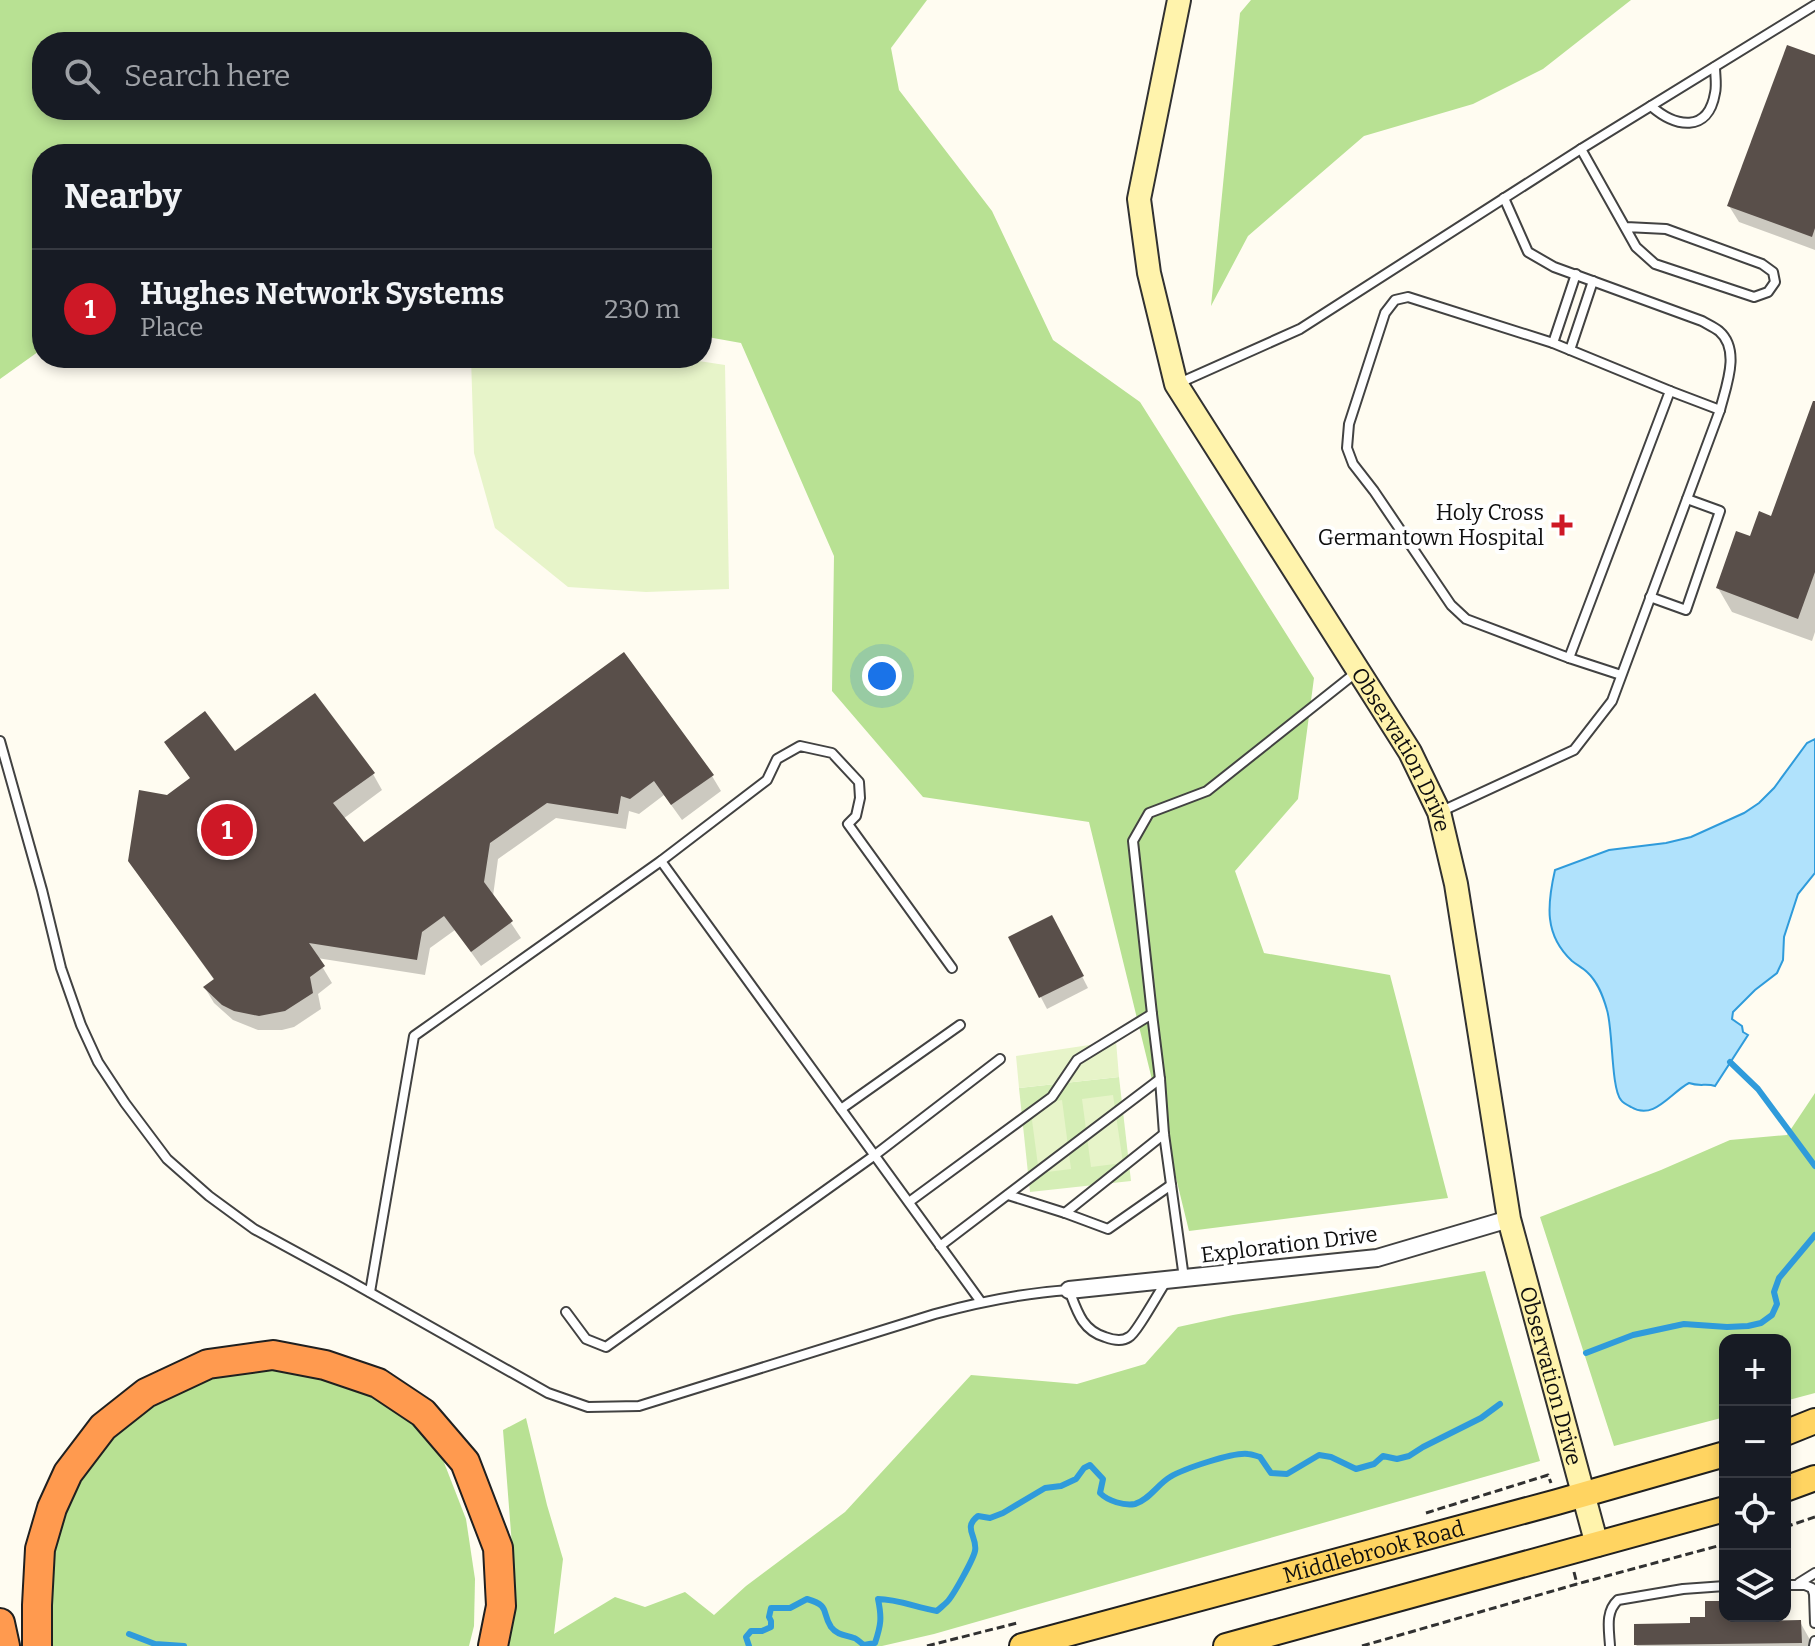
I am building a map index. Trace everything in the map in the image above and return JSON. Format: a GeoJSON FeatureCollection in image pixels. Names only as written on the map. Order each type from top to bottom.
{"type":"FeatureCollection","features":[{"type":"Feature","properties":{"kind":"highway"},"geometry":{"type":"LineString","coordinates":[[37,1646],[40,1549],[52,1508],[68,1473],[103,1427],[146,1393],[208,1364],[273,1355],[325,1365],[378,1383],[423,1413],[465,1462],[498,1548],[501,1606],[493,1646]]}},
{"type":"Feature","properties":{"kind":"highway"},"geometry":{"type":"LineString","coordinates":[[0,1623],[5,1646]]}},
{"type":"Feature","properties":{"kind":"main road"},"geometry":{"type":"LineString","coordinates":[[1791,1431],[1815,1421]]}},
{"type":"Feature","properties":{"kind":"main road","name":"Middlebrook Road"},"geometry":{"type":"LineString","coordinates":[[1022,1646],[1719,1456]]}},
{"type":"Feature","properties":{"kind":"main road"},"geometry":{"type":"LineString","coordinates":[[1791,1487],[1815,1478]]}},
{"type":"Feature","properties":{"kind":"main road"},"geometry":{"type":"LineString","coordinates":[[1226,1646],[1719,1511]]}},
{"type":"Feature","properties":{"kind":"street","name":"Observation Drive"},"geometry":{"type":"LineString","coordinates":[[1179,0],[1139,199],[1149,273],[1176,384],[1410,752],[1439,812],[1456,884],[1509,1219],[1597,1545]]}},
{"type":"Feature","properties":{"kind":"street","name":"Exploration Drive"},"geometry":{"type":"LineString","coordinates":[[1069,1290],[1377,1258],[1509,1219]]}},
{"type":"Feature","properties":{"kind":"lane"},"geometry":{"type":"LineString","coordinates":[[1176,384],[1300,329],[1581,149],[1815,5]]}},
{"type":"Feature","properties":{"kind":"lane"},"geometry":{"type":"LineString","coordinates":[[1651,106],[1663,117],[1677,123],[1696,123],[1712,105],[1716,91],[1715,67]]}},
{"type":"Feature","properties":{"kind":"lane"},"geometry":{"type":"LineString","coordinates":[[1581,149],[1636,247],[1655,264],[1754,297],[1768,292],[1775,282],[1773,272],[1762,264],[1666,229],[1626,227]]}},
{"type":"Feature","properties":{"kind":"lane"},"geometry":{"type":"LineString","coordinates":[[1439,812],[1574,750],[1612,701],[1720,410],[1730,372],[1730,349],[1720,332],[1702,321],[1554,267],[1528,252],[1504,198]]}},
{"type":"Feature","properties":{"kind":"lane"},"geometry":{"type":"LineString","coordinates":[[1553,343],[1576,274]]}},
{"type":"Feature","properties":{"kind":"lane"},"geometry":{"type":"LineString","coordinates":[[1570,350],[1593,281]]}},
{"type":"Feature","properties":{"kind":"lane"},"geometry":{"type":"LineString","coordinates":[[1621,675],[1466,619],[1451,605],[1353,464],[1347,448],[1349,424],[1385,313],[1395,300],[1408,297],[1553,343],[1720,410]]}},
{"type":"Feature","properties":{"kind":"lane"},"geometry":{"type":"LineString","coordinates":[[1569,658],[1670,391]]}},
{"type":"Feature","properties":{"kind":"lane"},"geometry":{"type":"LineString","coordinates":[[1650,597],[1686,610],[1720,511],[1687,499]]}},
{"type":"Feature","properties":{"kind":"lane"},"geometry":{"type":"LineString","coordinates":[[0,741],[61,968],[81,1025],[92,1050],[125,1103],[167,1159],[209,1196],[254,1229],[548,1393],[588,1407],[639,1406],[981,1302],[1069,1290],[1080,1318],[1094,1334],[1115,1341],[1130,1337],[1140,1326],[1146,1312],[1175,1279],[1171,1185],[1133,841],[1149,813],[1207,791],[1358,671]]}},
{"type":"Feature","properties":{"kind":"lane"},"geometry":{"type":"LineString","coordinates":[[370,1292],[414,1036],[661,861],[767,780],[777,759],[800,746],[832,753],[859,782],[860,798],[856,816],[848,824],[952,968]]}},
{"type":"Feature","properties":{"kind":"lane"},"geometry":{"type":"LineString","coordinates":[[661,861],[981,1302]]}},
{"type":"Feature","properties":{"kind":"lane"},"geometry":{"type":"LineString","coordinates":[[909,1202],[1052,1097],[1077,1060],[1152,1014]]}},
{"type":"Feature","properties":{"kind":"lane"},"geometry":{"type":"LineString","coordinates":[[841,1109],[960,1025]]}},
{"type":"Feature","properties":{"kind":"lane"},"geometry":{"type":"LineString","coordinates":[[566,1312],[586,1339],[606,1347],[875,1155],[1000,1059]]}},
{"type":"Feature","properties":{"kind":"lane"},"geometry":{"type":"LineString","coordinates":[[940,1246],[1160,1079]]}},
{"type":"Feature","properties":{"kind":"lane"},"geometry":{"type":"LineString","coordinates":[[1065,1213],[1164,1134]]}},
{"type":"Feature","properties":{"kind":"lane"},"geometry":{"type":"LineString","coordinates":[[1008,1195],[1108,1229],[1171,1185]]}},
{"type":"Feature","properties":{"kind":"lane"},"geometry":{"type":"LineString","coordinates":[[1791,1584],[1815,1573]]}},
{"type":"Feature","properties":{"kind":"lane"},"geometry":{"type":"LineString","coordinates":[[1791,1585],[1805,1585],[1814,1591],[1815,1623]]}},
{"type":"Feature","properties":{"kind":"lane"},"geometry":{"type":"LineString","coordinates":[[1610,1646],[1609,1617],[1618,1600],[1719,1586]]}},
{"type":"Feature","properties":{"kind":"path"},"geometry":{"type":"LineString","coordinates":[[1791,1525],[1815,1517]]}},
{"type":"Feature","properties":{"kind":"path"},"geometry":{"type":"LineString","coordinates":[[1362,1646],[1719,1546]]}},
{"type":"Feature","properties":{"kind":"green space"},"geometry":{"type":"Polygon","coordinates":[[[0,0],[927,0],[891,48],[899,90],[992,211],[1053,340],[1140,402],[1314,678],[1298,799],[1235,871],[1264,953],[1390,975],[1448,1198],[1189,1231],[1089,822],[923,797],[832,691],[834,556],[741,343],[712,338],[712,144],[32,144],[32,356],[0,379],[0,0]]]}},
{"type":"Feature","properties":{"kind":"green space"},"geometry":{"type":"Polygon","coordinates":[[[1251,0],[1631,0],[1543,69],[1473,104],[1364,136],[1248,236],[1211,306],[1240,13],[1251,0]]]}},
{"type":"Feature","properties":{"kind":"green space"},"geometry":{"type":"Polygon","coordinates":[[[712,363],[725,365],[729,589],[646,592],[568,587],[495,528],[474,453],[471,368],[712,368],[712,363]]]}},
{"type":"Feature","properties":{"kind":"green space"},"geometry":{"type":"Polygon","coordinates":[[[1116,1041],[1119,1077],[1019,1088],[1016,1056],[1116,1041]]]}},
{"type":"Feature","properties":{"kind":"green space"},"geometry":{"type":"Polygon","coordinates":[[[1119,1077],[1131,1181],[1030,1192],[1019,1088],[1119,1077]]]}},
{"type":"Feature","properties":{"kind":"green space"},"geometry":{"type":"Polygon","coordinates":[[[1815,1093],[1815,1393],[1791,1399],[1791,1334],[1719,1334],[1719,1419],[1614,1446],[1540,1217],[1730,1140],[1787,1135],[1815,1093]]]}},
{"type":"Feature","properties":{"kind":"green space"},"geometry":{"type":"Polygon","coordinates":[[[1113,1095],[1123,1163],[1091,1167],[1082,1099],[1113,1095]]]}},
{"type":"Feature","properties":{"kind":"green space"},"geometry":{"type":"Polygon","coordinates":[[[1062,1100],[1071,1169],[1039,1173],[1030,1105],[1062,1100]]]}},
{"type":"Feature","properties":{"kind":"green space"},"geometry":{"type":"Polygon","coordinates":[[[1485,1271],[1540,1461],[934,1634],[882,1646],[509,1646],[516,1597],[503,1430],[526,1418],[563,1559],[554,1634],[615,1597],[645,1607],[685,1592],[714,1615],[746,1586],[845,1512],[971,1375],[1077,1384],[1145,1364],[1178,1327],[1485,1271]]]}},
{"type":"Feature","properties":{"kind":"green space"},"geometry":{"type":"Polygon","coordinates":[[[275,1370],[354,1386],[414,1421],[438,1447],[466,1519],[475,1579],[474,1626],[469,1646],[48,1646],[52,1542],[73,1485],[97,1451],[133,1414],[207,1378],[275,1370]]]}},
{"type":"Feature","properties":{"kind":"water"},"geometry":{"type":"Polygon","coordinates":[[[1815,739],[1815,873],[1798,894],[1784,937],[1783,960],[1777,973],[1733,1012],[1732,1019],[1748,1035],[1715,1086],[1689,1083],[1662,1104],[1647,1111],[1631,1107],[1618,1094],[1609,1019],[1600,990],[1591,976],[1563,951],[1552,930],[1549,907],[1555,870],[1609,850],[1691,837],[1744,813],[1774,788],[1807,743],[1815,739]]]}},
{"type":"Feature","properties":{"kind":"building"},"geometry":{"type":"Polygon","coordinates":[[[1787,45],[1815,55],[1815,228],[1812,237],[1727,206],[1787,45]]]}},
{"type":"Feature","properties":{"kind":"building"},"geometry":{"type":"Polygon","coordinates":[[[1813,401],[1815,572],[1798,619],[1716,588],[1736,531],[1750,536],[1759,511],[1771,516],[1813,401]]]}},
{"type":"Feature","properties":{"kind":"building"},"geometry":{"type":"Polygon","coordinates":[[[624,652],[714,775],[671,805],[654,781],[630,799],[621,796],[618,814],[547,803],[490,843],[484,882],[513,921],[471,952],[444,916],[422,932],[417,960],[309,943],[325,966],[310,977],[313,993],[285,1011],[259,1016],[234,1011],[222,1005],[203,987],[214,979],[128,861],[139,790],[167,795],[190,778],[164,742],[205,711],[235,751],[315,693],[375,773],[333,803],[364,842],[624,652]]]}},
{"type":"Feature","properties":{"kind":"building"},"geometry":{"type":"Polygon","coordinates":[[[1052,915],[1084,976],[1039,998],[1008,937],[1052,915]]]}},
{"type":"Feature","properties":{"kind":"building"},"geometry":{"type":"Polygon","coordinates":[[[1705,1601],[1719,1601],[1719,1622],[1801,1620],[1802,1643],[1634,1645],[1634,1624],[1690,1623],[1690,1617],[1705,1617],[1705,1601]]]}},
{"type":"Feature","properties":{"kind":"waterway"},"geometry":{"type":"LineString","coordinates":[[1730,1062],[1758,1089],[1815,1166]]}},
{"type":"Feature","properties":{"kind":"waterway"},"geometry":{"type":"LineString","coordinates":[[1586,1353],[1633,1335],[1684,1324],[1727,1327],[1761,1323],[1772,1315],[1777,1304],[1774,1292],[1779,1278],[1815,1235]]}},
{"type":"Feature","properties":{"kind":"waterway"},"geometry":{"type":"LineString","coordinates":[[749,1646],[746,1637],[751,1631],[771,1627],[771,1608],[790,1608],[807,1599],[823,1607],[833,1630],[864,1645],[875,1643],[877,1637],[880,1626],[878,1599],[937,1611],[954,1593],[975,1551],[971,1529],[973,1520],[978,1516],[990,1518],[1003,1513],[1045,1488],[1061,1486],[1076,1479],[1090,1465],[1103,1479],[1100,1493],[1116,1502],[1135,1504],[1176,1474],[1241,1454],[1260,1457],[1271,1473],[1287,1474],[1319,1455],[1356,1469],[1374,1464],[1383,1456],[1397,1459],[1409,1456],[1481,1418],[1500,1404]]}},
{"type":"Feature","properties":{"kind":"waterway"},"geometry":{"type":"LineString","coordinates":[[129,1634],[155,1644],[184,1646]]}},
{"type":"Feature","properties":{"kind":"place","name":"Holy Cross Germantown Hospital"},"geometry":{"type":"Point","coordinates":[1562,525]}},
{"type":"Feature","properties":{"kind":"place","name":"Hughes Network Systems"},"geometry":{"type":"Point","coordinates":[227,830]}}]}
